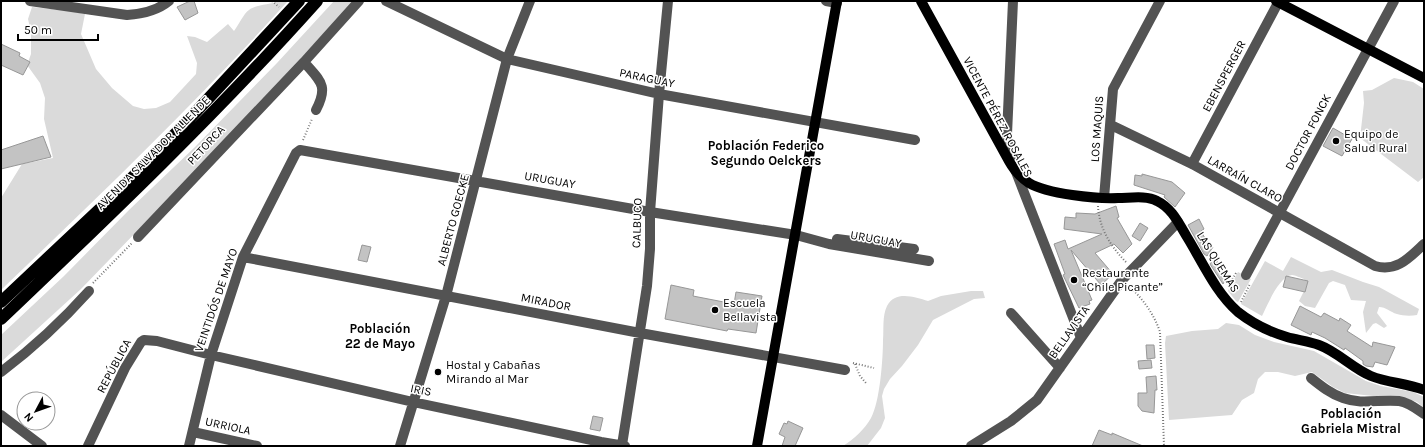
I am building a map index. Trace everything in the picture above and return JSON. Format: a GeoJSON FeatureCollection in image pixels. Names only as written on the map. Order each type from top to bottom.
{"type":"FeatureCollection","features":[{"type":"Feature","properties":{"kind":"highway","name":"AVENIDA SALVADOR ALLENDE"},"geometry":{"type":"LineString","coordinates":[[1,302],[132,178],[233,73],[299,1]]}},
{"type":"Feature","properties":{"kind":"highway","name":"AVENIDA SALVADOR ALLENDE"},"geometry":{"type":"LineString","coordinates":[[1,319],[100,225],[213,114],[317,1]]}},
{"type":"Feature","properties":{"kind":"main road","name":"VICENTE PÉREZ ROSALES"},"geometry":{"type":"LineString","coordinates":[[921,1],[1016,172]]}},
{"type":"Feature","properties":{"kind":"main road"},"geometry":{"type":"LineString","coordinates":[[1278,1],[1424,78]]}},
{"type":"Feature","properties":{"kind":"main road"},"geometry":{"type":"LineString","coordinates":[[757,446],[837,2]]}},
{"type":"Feature","properties":{"kind":"main road","name":"LAS QUEMAS"},"geometry":{"type":"LineString","coordinates":[[1016,172],[1024,180],[1036,187],[1049,190],[1101,198],[1152,199],[1163,204],[1178,222],[1223,296],[1236,310],[1250,320],[1274,332],[1328,348],[1353,366],[1372,376],[1414,386],[1424,390]]}},
{"type":"Feature","properties":{"kind":"street"},"geometry":{"type":"LineString","coordinates":[[30,1],[127,15],[153,10],[163,6],[169,1]]}},
{"type":"Feature","properties":{"kind":"street","name":"PETORCA"},"geometry":{"type":"LineString","coordinates":[[138,237],[304,62],[359,1]]}},
{"type":"Feature","properties":{"kind":"street","name":"PARAGUAY"},"geometry":{"type":"LineString","coordinates":[[386,1],[507,59],[659,94],[915,140]]}},
{"type":"Feature","properties":{"kind":"street","name":"ALBERTO GOECKE"},"geometry":{"type":"LineString","coordinates":[[400,446],[446,296],[507,59],[530,1]]}},
{"type":"Feature","properties":{"kind":"street","name":"CALBUCO"},"geometry":{"type":"LineString","coordinates":[[624,446],[647,286],[650,249],[650,212],[668,1]]}},
{"type":"Feature","properties":{"kind":"street"},"geometry":{"type":"LineString","coordinates":[[826,1],[837,2]]}},
{"type":"Feature","properties":{"kind":"street"},"geometry":{"type":"LineString","coordinates":[[1013,1],[1007,134],[1010,155],[1016,172]]}},
{"type":"Feature","properties":{"kind":"street","name":"LOS MAQUIS"},"geometry":{"type":"LineString","coordinates":[[1101,198],[1111,125],[1113,89],[1160,1]]}},
{"type":"Feature","properties":{"kind":"street","name":"EBENSPERGER"},"geometry":{"type":"LineString","coordinates":[[1192,164],[1278,1]]}},
{"type":"Feature","properties":{"kind":"street","name":"DOCTOR FONCK"},"geometry":{"type":"LineString","coordinates":[[1249,277],[1280,213],[1367,48],[1394,1]]}},
{"type":"Feature","properties":{"kind":"street"},"geometry":{"type":"LineString","coordinates":[[304,62],[321,82],[323,91],[322,100],[316,110]]}},
{"type":"Feature","properties":{"kind":"street","name":"LARRAÍN CLARO"},"geometry":{"type":"LineString","coordinates":[[1111,125],[1192,164],[1375,266],[1387,268],[1403,262],[1424,244]]}},
{"type":"Feature","properties":{"kind":"street","name":"URUGUAY"},"geometry":{"type":"LineString","coordinates":[[299,150],[477,180],[650,212],[796,235],[914,249]]}},
{"type":"Feature","properties":{"kind":"street","name":"VEINTIDÓS DE MAYO"},"geometry":{"type":"LineString","coordinates":[[189,446],[211,355],[243,257],[299,150]]}},
{"type":"Feature","properties":{"kind":"street","name":"VICENTE PÉREZ ROSALES"},"geometry":{"type":"LineString","coordinates":[[1016,172],[1081,338]]}},
{"type":"Feature","properties":{"kind":"street","name":"BELLAVISTA"},"geometry":{"type":"LineString","coordinates":[[971,446],[1011,421],[1041,395],[1122,280],[1178,222]]}},
{"type":"Feature","properties":{"kind":"street","name":"URUGUAY"},"geometry":{"type":"LineString","coordinates":[[796,235],[836,245],[929,261]]}},
{"type":"Feature","properties":{"kind":"street","name":"MIRADOR"},"geometry":{"type":"LineString","coordinates":[[243,257],[640,333],[773,356],[846,366]]}},
{"type":"Feature","properties":{"kind":"street"},"geometry":{"type":"LineString","coordinates":[[1,372],[71,311],[89,289]]}},
{"type":"Feature","properties":{"kind":"street"},"geometry":{"type":"LineString","coordinates":[[1011,313],[1060,368]]}},
{"type":"Feature","properties":{"kind":"street","name":"REPÚBLICA"},"geometry":{"type":"LineString","coordinates":[[88,446],[125,368],[142,341],[157,341],[211,355]]}},
{"type":"Feature","properties":{"kind":"street","name":"IRIS"},"geometry":{"type":"LineString","coordinates":[[211,355],[413,402],[624,446]]}},
{"type":"Feature","properties":{"kind":"street"},"geometry":{"type":"LineString","coordinates":[[1311,378],[1321,386],[1343,398],[1372,402],[1400,401],[1424,414]]}},
{"type":"Feature","properties":{"kind":"street"},"geometry":{"type":"LineString","coordinates":[[1,415],[42,446]]}},
{"type":"Feature","properties":{"kind":"street","name":"URRIOLA"},"geometry":{"type":"LineString","coordinates":[[193,432],[257,446]]}},
{"type":"Feature","properties":{"kind":"path"},"geometry":{"type":"LineString","coordinates":[[272,1],[281,9]]}},
{"type":"Feature","properties":{"kind":"path"},"geometry":{"type":"LineString","coordinates":[[299,150],[316,110]]}},
{"type":"Feature","properties":{"kind":"path"},"geometry":{"type":"LineString","coordinates":[[1101,198],[1098,213],[1102,228],[1118,253],[1133,268]]}},
{"type":"Feature","properties":{"kind":"path"},"geometry":{"type":"LineString","coordinates":[[89,289],[138,237]]}},
{"type":"Feature","properties":{"kind":"path"},"geometry":{"type":"LineString","coordinates":[[1223,296],[1239,267]]}},
{"type":"Feature","properties":{"kind":"path"},"geometry":{"type":"LineString","coordinates":[[1236,310],[1249,277]]}},
{"type":"Feature","properties":{"kind":"path"},"geometry":{"type":"LineString","coordinates":[[1122,280],[1143,301],[1156,319],[1160,332],[1164,446]]}},
{"type":"Feature","properties":{"kind":"path"},"geometry":{"type":"LineString","coordinates":[[855,364],[860,376],[866,383]]}},
{"type":"Feature","properties":{"kind":"path"},"geometry":{"type":"LineString","coordinates":[[846,366],[855,364],[874,368]]}},
{"type":"Feature","properties":{"kind":"shaded area"},"geometry":{"type":"Polygon","coordinates":[[[279,1],[288,1],[219,76],[111,184],[1,290],[1,198],[22,164],[53,158],[44,119],[45,98],[40,83],[27,65],[31,54],[31,32],[28,19],[32,7],[85,14],[81,34],[96,69],[112,88],[133,106],[144,109],[156,108],[170,102],[196,74],[197,63],[187,36],[195,37],[207,42],[228,24],[234,31],[245,14],[252,8],[279,1]]]}},
{"type":"Feature","properties":{"kind":"shaded area"},"geometry":{"type":"Polygon","coordinates":[[[334,1],[354,1],[199,167],[81,289],[1,362],[1,335],[64,276],[130,209],[195,147],[277,63],[334,1]]]}},
{"type":"Feature","properties":{"kind":"shaded area"},"geometry":{"type":"Polygon","coordinates":[[[1394,78],[1413,82],[1424,89],[1424,177],[1418,182],[1360,138],[1364,103],[1363,91],[1372,90],[1394,78]]]}},
{"type":"Feature","properties":{"kind":"shaded area"},"geometry":{"type":"Polygon","coordinates":[[[1291,257],[1321,272],[1332,270],[1379,287],[1419,309],[1417,315],[1399,315],[1379,307],[1377,313],[1387,326],[1384,328],[1376,323],[1373,324],[1366,333],[1363,312],[1366,301],[1351,300],[1345,285],[1333,281],[1329,283],[1315,308],[1305,306],[1299,301],[1307,285],[1304,279],[1292,275],[1283,280],[1278,286],[1262,316],[1241,304],[1265,261],[1283,271],[1291,257]]]}},
{"type":"Feature","properties":{"kind":"shaded area"},"geometry":{"type":"Polygon","coordinates":[[[1238,272],[1251,279],[1238,302],[1228,291],[1238,272]]]}},
{"type":"Feature","properties":{"kind":"shaded area"},"geometry":{"type":"Polygon","coordinates":[[[971,291],[983,291],[985,298],[974,299],[933,320],[918,345],[890,379],[882,396],[885,418],[881,428],[867,446],[843,446],[855,437],[869,422],[877,402],[882,358],[884,314],[891,301],[900,296],[906,296],[928,301],[941,296],[971,291]]]}},
{"type":"Feature","properties":{"kind":"shaded area"},"geometry":{"type":"Polygon","coordinates":[[[1226,323],[1239,325],[1255,335],[1274,342],[1314,351],[1366,381],[1381,386],[1413,392],[1424,397],[1424,408],[1417,402],[1402,397],[1383,397],[1345,393],[1333,387],[1312,372],[1295,376],[1278,372],[1265,372],[1258,379],[1254,393],[1242,400],[1232,415],[1169,420],[1165,343],[1166,336],[1192,331],[1218,329],[1226,323]]]}},
{"type":"Feature","properties":{"kind":"building"},"geometry":{"type":"Polygon","coordinates":[[[190,1],[194,1],[198,13],[185,20],[177,7],[190,1]]]}},
{"type":"Feature","properties":{"kind":"building"},"geometry":{"type":"Polygon","coordinates":[[[1,44],[20,53],[19,56],[30,62],[23,75],[1,65],[1,44]]]}},
{"type":"Feature","properties":{"kind":"building","name":"Equipo de Salud Rural"},"geometry":{"type":"Polygon","coordinates":[[[1333,128],[1352,139],[1342,156],[1323,146],[1333,128]]]}},
{"type":"Feature","properties":{"kind":"building"},"geometry":{"type":"Polygon","coordinates":[[[43,136],[51,157],[1,169],[1,150],[43,136]]]}},
{"type":"Feature","properties":{"kind":"building"},"geometry":{"type":"Polygon","coordinates":[[[1142,174],[1172,182],[1185,193],[1175,207],[1164,197],[1165,195],[1134,185],[1135,175],[1142,176],[1142,174]]]}},
{"type":"Feature","properties":{"kind":"building"},"geometry":{"type":"Polygon","coordinates":[[[1116,206],[1119,217],[1117,218],[1132,244],[1123,253],[1114,244],[1095,253],[1113,274],[1101,285],[1071,250],[1092,300],[1089,301],[1090,304],[1079,308],[1063,275],[1065,274],[1054,244],[1065,240],[1068,249],[1102,234],[1064,229],[1065,217],[1076,218],[1076,213],[1095,214],[1116,206]]]}},
{"type":"Feature","properties":{"kind":"building"},"geometry":{"type":"Polygon","coordinates":[[[1199,219],[1204,229],[1201,231],[1207,242],[1213,247],[1207,256],[1204,254],[1188,225],[1199,219]]]}},
{"type":"Feature","properties":{"kind":"building"},"geometry":{"type":"Polygon","coordinates":[[[1140,223],[1148,228],[1140,241],[1132,236],[1140,223]]]}},
{"type":"Feature","properties":{"kind":"building"},"geometry":{"type":"Polygon","coordinates":[[[362,245],[371,247],[367,262],[358,260],[362,245]]]}},
{"type":"Feature","properties":{"kind":"building"},"geometry":{"type":"Polygon","coordinates":[[[1213,259],[1218,262],[1228,276],[1223,284],[1210,264],[1213,259]]]}},
{"type":"Feature","properties":{"kind":"building"},"geometry":{"type":"Polygon","coordinates":[[[1286,276],[1308,281],[1305,292],[1283,287],[1286,276]]]}},
{"type":"Feature","properties":{"kind":"building"},"geometry":{"type":"Polygon","coordinates":[[[671,285],[694,290],[693,296],[734,304],[736,292],[762,296],[756,333],[728,329],[727,331],[665,319],[671,285]]]}},
{"type":"Feature","properties":{"kind":"building"},"geometry":{"type":"Polygon","coordinates":[[[1300,306],[1321,317],[1324,313],[1339,321],[1340,318],[1351,325],[1347,331],[1372,347],[1373,342],[1395,347],[1387,365],[1375,362],[1373,367],[1366,366],[1363,364],[1363,361],[1345,348],[1344,350],[1325,338],[1312,332],[1311,335],[1291,325],[1300,306]]]}},
{"type":"Feature","properties":{"kind":"building"},"geometry":{"type":"Polygon","coordinates":[[[1146,345],[1154,345],[1155,358],[1147,359],[1146,345]]]}},
{"type":"Feature","properties":{"kind":"building"},"geometry":{"type":"Polygon","coordinates":[[[1151,360],[1152,368],[1139,369],[1138,361],[1151,360]]]}},
{"type":"Feature","properties":{"kind":"building"},"geometry":{"type":"Polygon","coordinates":[[[1156,376],[1157,390],[1155,390],[1154,413],[1142,411],[1138,406],[1138,393],[1147,393],[1146,377],[1156,376]]]}},
{"type":"Feature","properties":{"kind":"building"},"geometry":{"type":"Polygon","coordinates":[[[593,416],[603,418],[600,431],[590,429],[593,416]]]}},
{"type":"Feature","properties":{"kind":"building"},"geometry":{"type":"Polygon","coordinates":[[[788,421],[803,428],[795,446],[782,446],[785,437],[779,434],[784,423],[787,424],[788,421]]]}},
{"type":"Feature","properties":{"kind":"building"},"geometry":{"type":"Polygon","coordinates":[[[1099,430],[1112,435],[1112,433],[1143,446],[1092,446],[1099,430]]]}},
{"type":"Feature","properties":{"kind":"place","name":"Equipo de Salud Rural"},"geometry":{"type":"Point","coordinates":[1336,141]}},
{"type":"Feature","properties":{"kind":"place","name":"Restaurante “Chile Picante”"},"geometry":{"type":"Point","coordinates":[1074,280]}},
{"type":"Feature","properties":{"kind":"place","name":"Escuela Bellavista"},"geometry":{"type":"Point","coordinates":[715,310]}},
{"type":"Feature","properties":{"kind":"place","name":"Hostal y Cabañas Mirando al Mar"},"geometry":{"type":"Point","coordinates":[438,372]}},
{"type":"Feature","properties":{"kind":"district","name":"Población Federico Segundo Oelckers"},"geometry":{"type":"Point","coordinates":[766,152]}},
{"type":"Feature","properties":{"kind":"district","name":"Población 22 de Mayo"},"geometry":{"type":"Point","coordinates":[380,336]}},
{"type":"Feature","properties":{"kind":"district","name":"Población Gabriela Mistral"},"geometry":{"type":"Point","coordinates":[1351,420]}}]}
